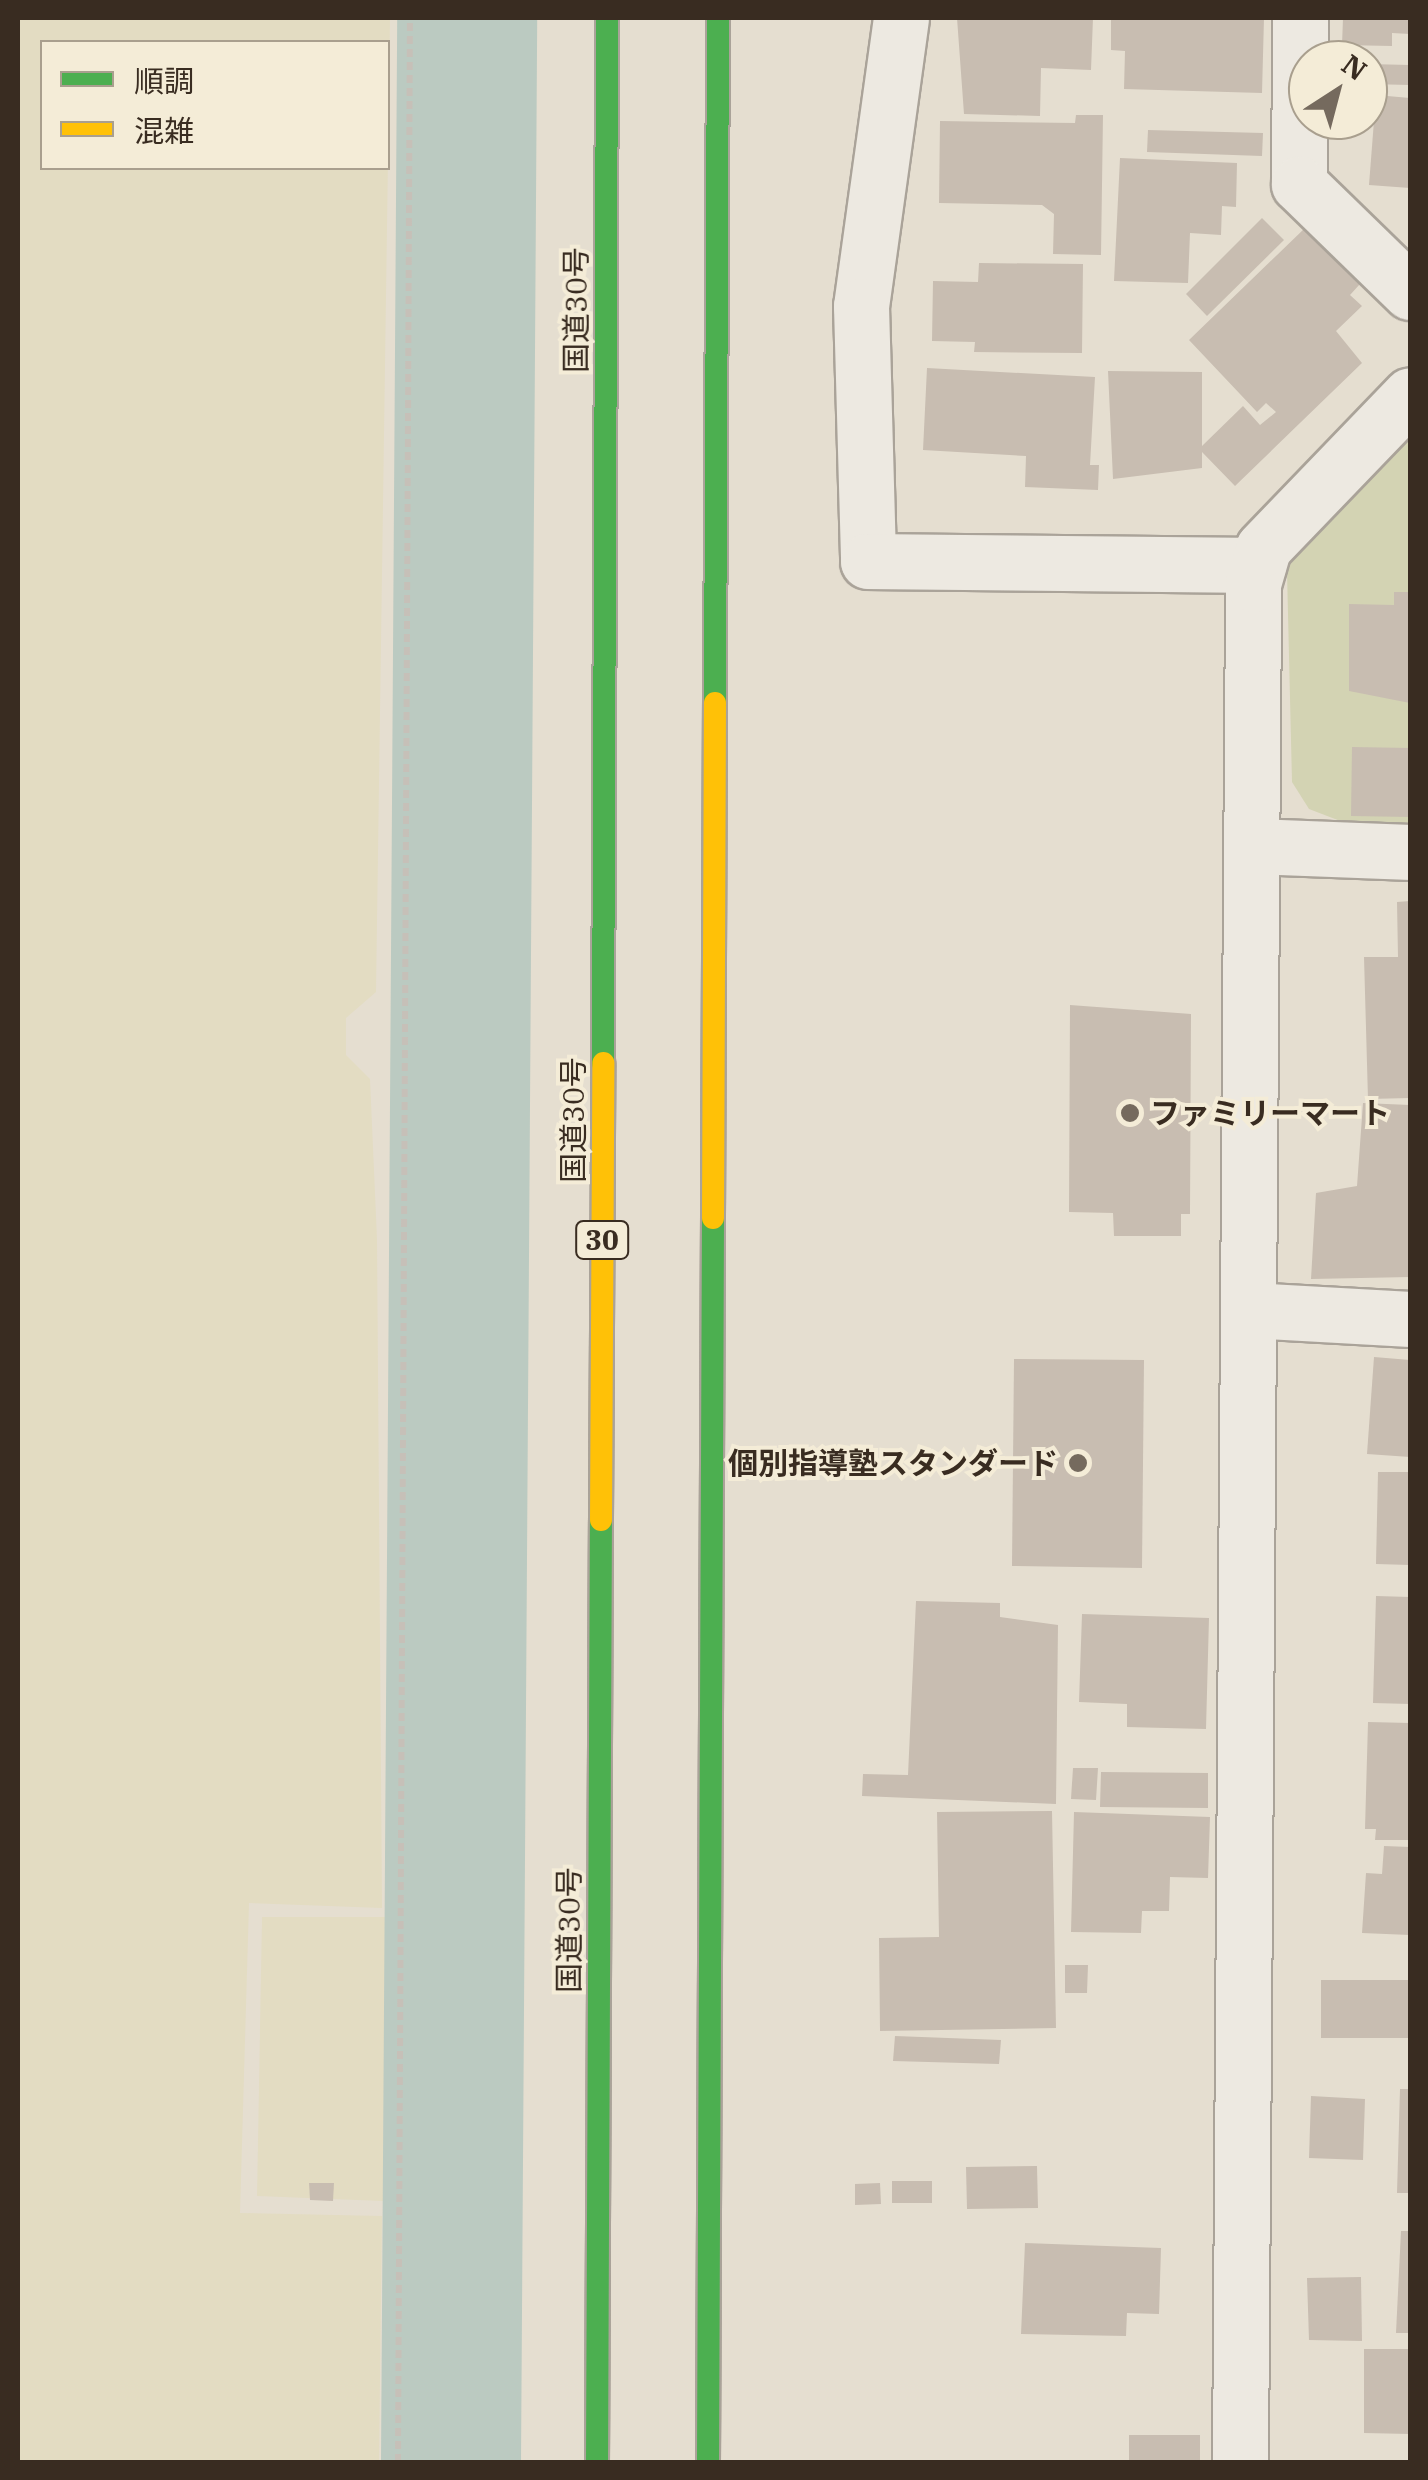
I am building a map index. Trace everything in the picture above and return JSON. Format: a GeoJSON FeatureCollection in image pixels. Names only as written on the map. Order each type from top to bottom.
{"type":"FeatureCollection","features":[{"type":"Feature","properties":{"kind":"highway","name":"国道30号"},"geometry":{"type":"LineString","coordinates":[[597,2462],[607,18]]}},
{"type":"Feature","properties":{"kind":"highway"},"geometry":{"type":"LineString","coordinates":[[708,2462],[718,18]]}},
{"type":"Feature","properties":{"kind":"street"},"geometry":{"type":"LineString","coordinates":[[900,18],[861,306],[868,561],[1258,565]]}},
{"type":"Feature","properties":{"kind":"street"},"geometry":{"type":"LineString","coordinates":[[1300,18],[1299,184],[1410,292]]}},
{"type":"Feature","properties":{"kind":"street"},"geometry":{"type":"LineString","coordinates":[[1240,2462],[1258,565],[1263,548],[1410,395]]}},
{"type":"Feature","properties":{"kind":"street"},"geometry":{"type":"LineString","coordinates":[[1254,846],[1410,852]]}},
{"type":"Feature","properties":{"kind":"street"},"geometry":{"type":"LineString","coordinates":[[1250,1310],[1410,1319]]}},
{"type":"Feature","properties":{"kind":"path"},"geometry":{"type":"LineString","coordinates":[[398,2462],[410,18]]}},
{"type":"Feature","properties":{"kind":"shaded area"},"geometry":{"type":"Polygon","coordinates":[[[18,18],[390,18],[390,40],[40,40],[40,170],[388,170],[376,992],[346,1018],[346,1055],[370,1079],[377,1239],[382,1908],[249,1903],[240,2213],[382,2216],[379,2462],[18,2462],[18,18]]]}},
{"type":"Feature","properties":{"kind":"shaded area"},"geometry":{"type":"Polygon","coordinates":[[[262,1917],[386,1917],[383,2201],[257,2196],[262,1917]]]}},
{"type":"Feature","properties":{"kind":"green space"},"geometry":{"type":"Polygon","coordinates":[[[1410,433],[1410,825],[1348,824],[1309,809],[1292,782],[1287,572],[1298,546],[1410,433]]]}},
{"type":"Feature","properties":{"kind":"building"},"geometry":{"type":"Polygon","coordinates":[[[957,18],[1093,18],[1091,70],[1041,68],[1040,116],[964,114],[957,18]]]}},
{"type":"Feature","properties":{"kind":"building"},"geometry":{"type":"Polygon","coordinates":[[[1111,18],[1264,18],[1262,93],[1124,89],[1125,51],[1111,50],[1111,18]]]}},
{"type":"Feature","properties":{"kind":"building"},"geometry":{"type":"Polygon","coordinates":[[[1343,18],[1410,18],[1410,34],[1392,33],[1392,46],[1388,46],[1388,40],[1342,40],[1343,18]]]}},
{"type":"Feature","properties":{"kind":"building"},"geometry":{"type":"Polygon","coordinates":[[[1388,64],[1410,65],[1410,85],[1388,84],[1388,64]]]}},
{"type":"Feature","properties":{"kind":"building"},"geometry":{"type":"Polygon","coordinates":[[[1388,96],[1410,98],[1410,188],[1369,185],[1372,140],[1388,140],[1388,96]]]}},
{"type":"Feature","properties":{"kind":"building"},"geometry":{"type":"Polygon","coordinates":[[[1076,115],[1103,115],[1101,255],[1053,254],[1054,214],[1042,205],[939,203],[940,121],[1075,123],[1076,115]]]}},
{"type":"Feature","properties":{"kind":"building"},"geometry":{"type":"Polygon","coordinates":[[[1148,130],[1263,133],[1262,156],[1147,152],[1148,130]]]}},
{"type":"Feature","properties":{"kind":"building"},"geometry":{"type":"Polygon","coordinates":[[[1120,158],[1237,163],[1236,207],[1222,206],[1221,235],[1190,233],[1188,283],[1114,281],[1120,158]]]}},
{"type":"Feature","properties":{"kind":"building"},"geometry":{"type":"Polygon","coordinates":[[[1262,218],[1284,240],[1207,316],[1186,294],[1262,218]]]}},
{"type":"Feature","properties":{"kind":"building"},"geometry":{"type":"Polygon","coordinates":[[[1305,228],[1360,284],[1350,295],[1362,306],[1336,331],[1362,363],[1235,486],[1202,452],[1202,468],[1113,479],[1108,371],[1202,372],[1202,446],[1243,406],[1260,425],[1276,412],[1266,403],[1257,412],[1189,340],[1305,228]]]}},
{"type":"Feature","properties":{"kind":"building"},"geometry":{"type":"Polygon","coordinates":[[[979,263],[1083,264],[1082,353],[974,352],[975,342],[932,341],[933,281],[978,282],[979,263]]]}},
{"type":"Feature","properties":{"kind":"building"},"geometry":{"type":"Polygon","coordinates":[[[927,368],[1095,377],[1090,465],[1099,465],[1098,490],[1025,487],[1026,456],[923,450],[927,368]]]}},
{"type":"Feature","properties":{"kind":"building"},"geometry":{"type":"Polygon","coordinates":[[[1394,592],[1410,592],[1410,703],[1349,691],[1349,604],[1394,605],[1394,592]]]}},
{"type":"Feature","properties":{"kind":"building"},"geometry":{"type":"Polygon","coordinates":[[[1352,747],[1410,748],[1410,817],[1351,816],[1352,747]]]}},
{"type":"Feature","properties":{"kind":"building"},"geometry":{"type":"Polygon","coordinates":[[[1410,901],[1410,1098],[1368,1099],[1364,957],[1398,957],[1397,902],[1410,901]]]}},
{"type":"Feature","properties":{"kind":"building","name":"ファミリーマート"},"geometry":{"type":"Polygon","coordinates":[[[1070,1005],[1191,1014],[1190,1214],[1181,1214],[1181,1236],[1114,1236],[1113,1213],[1069,1212],[1070,1005]]]}},
{"type":"Feature","properties":{"kind":"building"},"geometry":{"type":"Polygon","coordinates":[[[1363,1103],[1410,1105],[1410,1277],[1311,1279],[1316,1193],[1357,1186],[1363,1103]]]}},
{"type":"Feature","properties":{"kind":"building"},"geometry":{"type":"Polygon","coordinates":[[[1374,1357],[1410,1360],[1410,1457],[1367,1454],[1374,1357]]]}},
{"type":"Feature","properties":{"kind":"building","name":"個別指導塾スタンダード"},"geometry":{"type":"Polygon","coordinates":[[[1014,1359],[1144,1360],[1142,1568],[1012,1566],[1014,1359]]]}},
{"type":"Feature","properties":{"kind":"building"},"geometry":{"type":"Polygon","coordinates":[[[1378,1472],[1410,1472],[1410,1565],[1376,1564],[1378,1472]]]}},
{"type":"Feature","properties":{"kind":"building"},"geometry":{"type":"Polygon","coordinates":[[[1376,1596],[1410,1597],[1410,1704],[1373,1703],[1376,1596]]]}},
{"type":"Feature","properties":{"kind":"building"},"geometry":{"type":"Polygon","coordinates":[[[916,1601],[1000,1603],[1000,1617],[1058,1625],[1056,1804],[862,1796],[863,1774],[908,1775],[916,1601]]]}},
{"type":"Feature","properties":{"kind":"building"},"geometry":{"type":"Polygon","coordinates":[[[1082,1614],[1209,1618],[1206,1729],[1127,1727],[1127,1704],[1079,1702],[1082,1614]]]}},
{"type":"Feature","properties":{"kind":"building"},"geometry":{"type":"Polygon","coordinates":[[[1368,1722],[1410,1723],[1410,1840],[1375,1840],[1376,1829],[1365,1829],[1368,1722]]]}},
{"type":"Feature","properties":{"kind":"building"},"geometry":{"type":"Polygon","coordinates":[[[1073,1768],[1098,1768],[1096,1800],[1071,1799],[1073,1768]]]}},
{"type":"Feature","properties":{"kind":"building"},"geometry":{"type":"Polygon","coordinates":[[[1101,1772],[1208,1773],[1208,1808],[1100,1807],[1101,1772]]]}},
{"type":"Feature","properties":{"kind":"building"},"geometry":{"type":"Polygon","coordinates":[[[1052,1811],[1056,2028],[880,2031],[879,1938],[939,1937],[937,1812],[1052,1811]]]}},
{"type":"Feature","properties":{"kind":"building"},"geometry":{"type":"Polygon","coordinates":[[[1074,1812],[1210,1817],[1208,1878],[1170,1877],[1169,1911],[1142,1911],[1141,1933],[1071,1932],[1074,1812]]]}},
{"type":"Feature","properties":{"kind":"building"},"geometry":{"type":"Polygon","coordinates":[[[1384,1846],[1410,1847],[1410,1935],[1362,1933],[1366,1873],[1382,1874],[1384,1846]]]}},
{"type":"Feature","properties":{"kind":"building"},"geometry":{"type":"Polygon","coordinates":[[[1065,1965],[1088,1965],[1087,1993],[1065,1993],[1065,1965]]]}},
{"type":"Feature","properties":{"kind":"building"},"geometry":{"type":"Polygon","coordinates":[[[1321,1980],[1410,1980],[1410,2038],[1321,2038],[1321,1980]]]}},
{"type":"Feature","properties":{"kind":"building"},"geometry":{"type":"Polygon","coordinates":[[[895,2036],[1001,2040],[999,2064],[893,2061],[895,2036]]]}},
{"type":"Feature","properties":{"kind":"building"},"geometry":{"type":"Polygon","coordinates":[[[1400,2089],[1410,2089],[1410,2193],[1397,2193],[1400,2089]]]}},
{"type":"Feature","properties":{"kind":"building"},"geometry":{"type":"Polygon","coordinates":[[[1311,2096],[1365,2099],[1363,2160],[1309,2158],[1311,2096]]]}},
{"type":"Feature","properties":{"kind":"building"},"geometry":{"type":"Polygon","coordinates":[[[1037,2166],[1038,2208],[967,2209],[966,2167],[1037,2166]]]}},
{"type":"Feature","properties":{"kind":"building"},"geometry":{"type":"Polygon","coordinates":[[[892,2181],[932,2181],[932,2203],[892,2203],[892,2181]]]}},
{"type":"Feature","properties":{"kind":"building"},"geometry":{"type":"Polygon","coordinates":[[[309,2183],[334,2183],[333,2201],[310,2200],[309,2183]]]}},
{"type":"Feature","properties":{"kind":"building"},"geometry":{"type":"Polygon","coordinates":[[[880,2183],[881,2204],[855,2205],[855,2184],[880,2183]]]}},
{"type":"Feature","properties":{"kind":"building"},"geometry":{"type":"Polygon","coordinates":[[[1401,2231],[1410,2231],[1410,2333],[1396,2333],[1401,2231]]]}},
{"type":"Feature","properties":{"kind":"building"},"geometry":{"type":"Polygon","coordinates":[[[1025,2243],[1161,2248],[1159,2314],[1127,2313],[1126,2336],[1021,2334],[1025,2243]]]}},
{"type":"Feature","properties":{"kind":"building"},"geometry":{"type":"Polygon","coordinates":[[[1361,2277],[1362,2341],[1309,2340],[1307,2278],[1361,2277]]]}},
{"type":"Feature","properties":{"kind":"building"},"geometry":{"type":"Polygon","coordinates":[[[1364,2349],[1410,2349],[1410,2434],[1364,2433],[1364,2349]]]}},
{"type":"Feature","properties":{"kind":"building"},"geometry":{"type":"Polygon","coordinates":[[[1129,2435],[1200,2435],[1200,2462],[1129,2462],[1129,2435]]]}},
{"type":"Feature","properties":{"kind":"waterway"},"geometry":{"type":"LineString","coordinates":[[451,2462],[467,18]]}},
{"type":"Feature","properties":{"kind":"traffic: fast"},"geometry":{"type":"LineString","coordinates":[[603,1063],[607,18]]}},
{"type":"Feature","properties":{"kind":"traffic: fast"},"geometry":{"type":"LineString","coordinates":[[715,703],[718,18]]}},
{"type":"Feature","properties":{"kind":"traffic: fast"},"geometry":{"type":"LineString","coordinates":[[708,2462],[713,1218]]}},
{"type":"Feature","properties":{"kind":"traffic: fast"},"geometry":{"type":"LineString","coordinates":[[597,2462],[601,1520]]}},
{"type":"Feature","properties":{"kind":"traffic: slow"},"geometry":{"type":"LineString","coordinates":[[713,1218],[715,703]]}},
{"type":"Feature","properties":{"kind":"traffic: slow"},"geometry":{"type":"LineString","coordinates":[[601,1520],[603,1063]]}},
{"type":"Feature","properties":{"kind":"place","name":"ファミリーマート"},"geometry":{"type":"Point","coordinates":[1130,1113]}},
{"type":"Feature","properties":{"kind":"place","name":"個別指導塾スタンダード"},"geometry":{"type":"Point","coordinates":[1078,1463]}}]}
